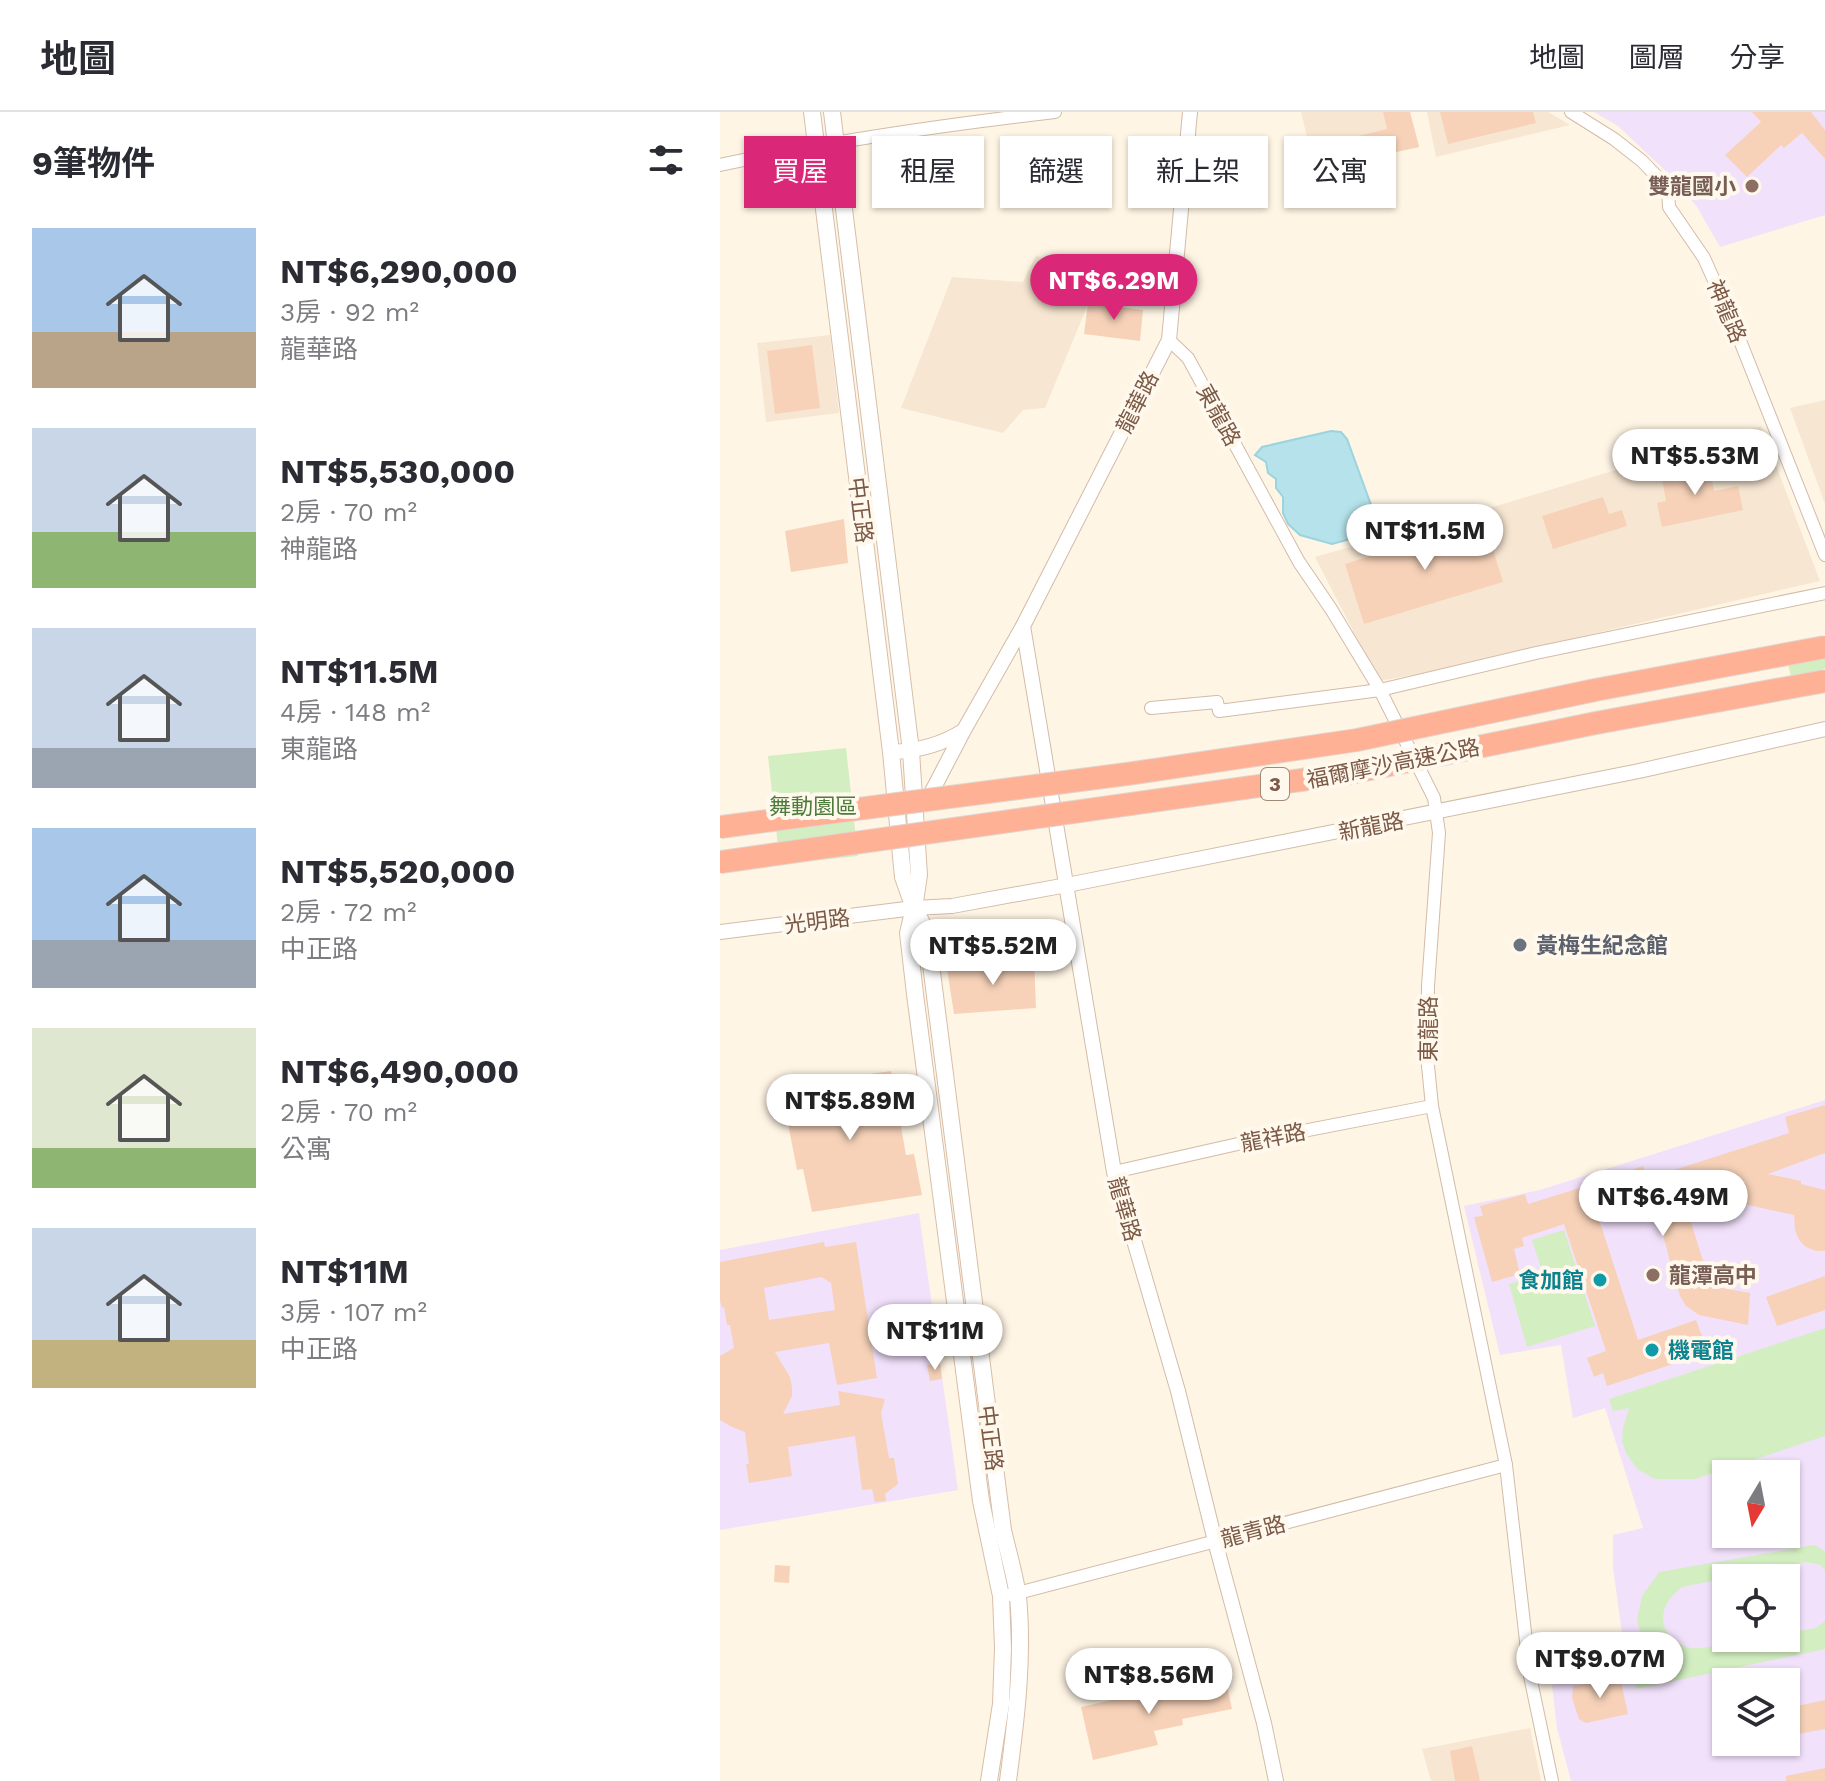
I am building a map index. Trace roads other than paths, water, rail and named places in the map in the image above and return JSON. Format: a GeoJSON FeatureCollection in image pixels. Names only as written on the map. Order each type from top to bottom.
{"type":"FeatureCollection","features":[{"type":"Feature","properties":{"kind":"highway","name":"福爾摩沙高速公路"},"geometry":{"type":"LineString","coordinates":[[720,827],[1134,773],[1357,740],[1595,690],[1825,647]]}},
{"type":"Feature","properties":{"kind":"highway","name":"福爾摩沙高速公路"},"geometry":{"type":"LineString","coordinates":[[720,862],[1350,773],[1825,681]]}},
{"type":"Feature","properties":{"kind":"main road","name":"中正路"},"geometry":{"type":"LineString","coordinates":[[812,112],[816,136]]}},
{"type":"Feature","properties":{"kind":"main road","name":"中正路"},"geometry":{"type":"LineString","coordinates":[[832,112],[834,136]]}},
{"type":"Feature","properties":{"kind":"main road","name":"中正路"},"geometry":{"type":"LineString","coordinates":[[825,208],[891,752],[903,877],[927,933],[1003,1530],[1009,1595],[1001,1704],[989,1781]]}},
{"type":"Feature","properties":{"kind":"main road","name":"中正路"},"geometry":{"type":"LineString","coordinates":[[843,208],[911,751],[919,875],[908,933],[981,1501],[1009,1595],[1020,1645],[1018,1705],[1008,1781]]}},
{"type":"Feature","properties":{"kind":"main road"},"geometry":{"type":"LineString","coordinates":[[926,1079],[946,1078]]}},
{"type":"Feature","properties":{"kind":"street"},"geometry":{"type":"LineString","coordinates":[[856,139],[1055,112]]}},
{"type":"Feature","properties":{"kind":"street","name":"龍華路"},"geometry":{"type":"LineString","coordinates":[[915,807],[928,799],[1023,626],[1169,340],[1190,112]]}},
{"type":"Feature","properties":{"kind":"street","name":"神龍路"},"geometry":{"type":"LineString","coordinates":[[1571,112],[1614,139],[1642,161],[1668,188],[1669,207],[1704,258],[1733,323],[1825,555]]}},
{"type":"Feature","properties":{"kind":"street"},"geometry":{"type":"LineString","coordinates":[[720,165],[744,160]]}},
{"type":"Feature","properties":{"kind":"street","name":"東龍路"},"geometry":{"type":"LineString","coordinates":[[1169,340],[1188,358],[1299,562],[1380,690],[1434,798],[1439,833],[1428,986],[1427,1056],[1432,1106],[1506,1465],[1530,1676],[1552,1781]]}},
{"type":"Feature","properties":{"kind":"street"},"geometry":{"type":"LineString","coordinates":[[1151,708],[1217,702],[1219,711],[1380,690],[1536,653],[1825,593]]}},
{"type":"Feature","properties":{"kind":"street","name":"龍華路"},"geometry":{"type":"LineString","coordinates":[[1023,626],[1114,1172],[1178,1391],[1264,1723],[1276,1781]]}},
{"type":"Feature","properties":{"kind":"street","name":"新龍路"},"geometry":{"type":"LineString","coordinates":[[914,908],[952,906],[1435,813],[1825,729]]}},
{"type":"Feature","properties":{"kind":"street"},"geometry":{"type":"LineString","coordinates":[[891,752],[911,751],[947,741],[964,730]]}},
{"type":"Feature","properties":{"kind":"street"},"geometry":{"type":"LineString","coordinates":[[897,810],[915,807]]}},
{"type":"Feature","properties":{"kind":"street","name":"光明路"},"geometry":{"type":"LineString","coordinates":[[720,932],[914,908]]}},
{"type":"Feature","properties":{"kind":"street","name":"龍祥路"},"geometry":{"type":"LineString","coordinates":[[1114,1172],[1251,1141],[1432,1106]]}},
{"type":"Feature","properties":{"kind":"street","name":"龍青路"},"geometry":{"type":"LineString","coordinates":[[1009,1595],[1506,1465]]}},
{"type":"Feature","properties":{"kind":"water"},"geometry":{"type":"Polygon","coordinates":[[[1331,431],[1341,432],[1347,439],[1378,524],[1376,532],[1332,544],[1300,535],[1288,524],[1276,479],[1268,473],[1266,462],[1255,455],[1262,447],[1331,431]]]}},
{"type":"Feature","properties":{"kind":"place","name":"雙龍國小"},"geometry":{"type":"Point","coordinates":[1752,186]}},
{"type":"Feature","properties":{"kind":"place","name":"黃梅生紀念館"},"geometry":{"type":"Point","coordinates":[1520,945]}},
{"type":"Feature","properties":{"kind":"place","name":"龍潭高中"},"geometry":{"type":"Point","coordinates":[1653,1275]}},
{"type":"Feature","properties":{"kind":"place","name":"食加館"},"geometry":{"type":"Point","coordinates":[1600,1280]}},
{"type":"Feature","properties":{"kind":"place","name":"機電館"},"geometry":{"type":"Point","coordinates":[1652,1350]}},
{"type":"Feature","properties":{"kind":"park label","name":"舞動園區"},"geometry":{"type":"Point","coordinates":[813,806]}}]}
